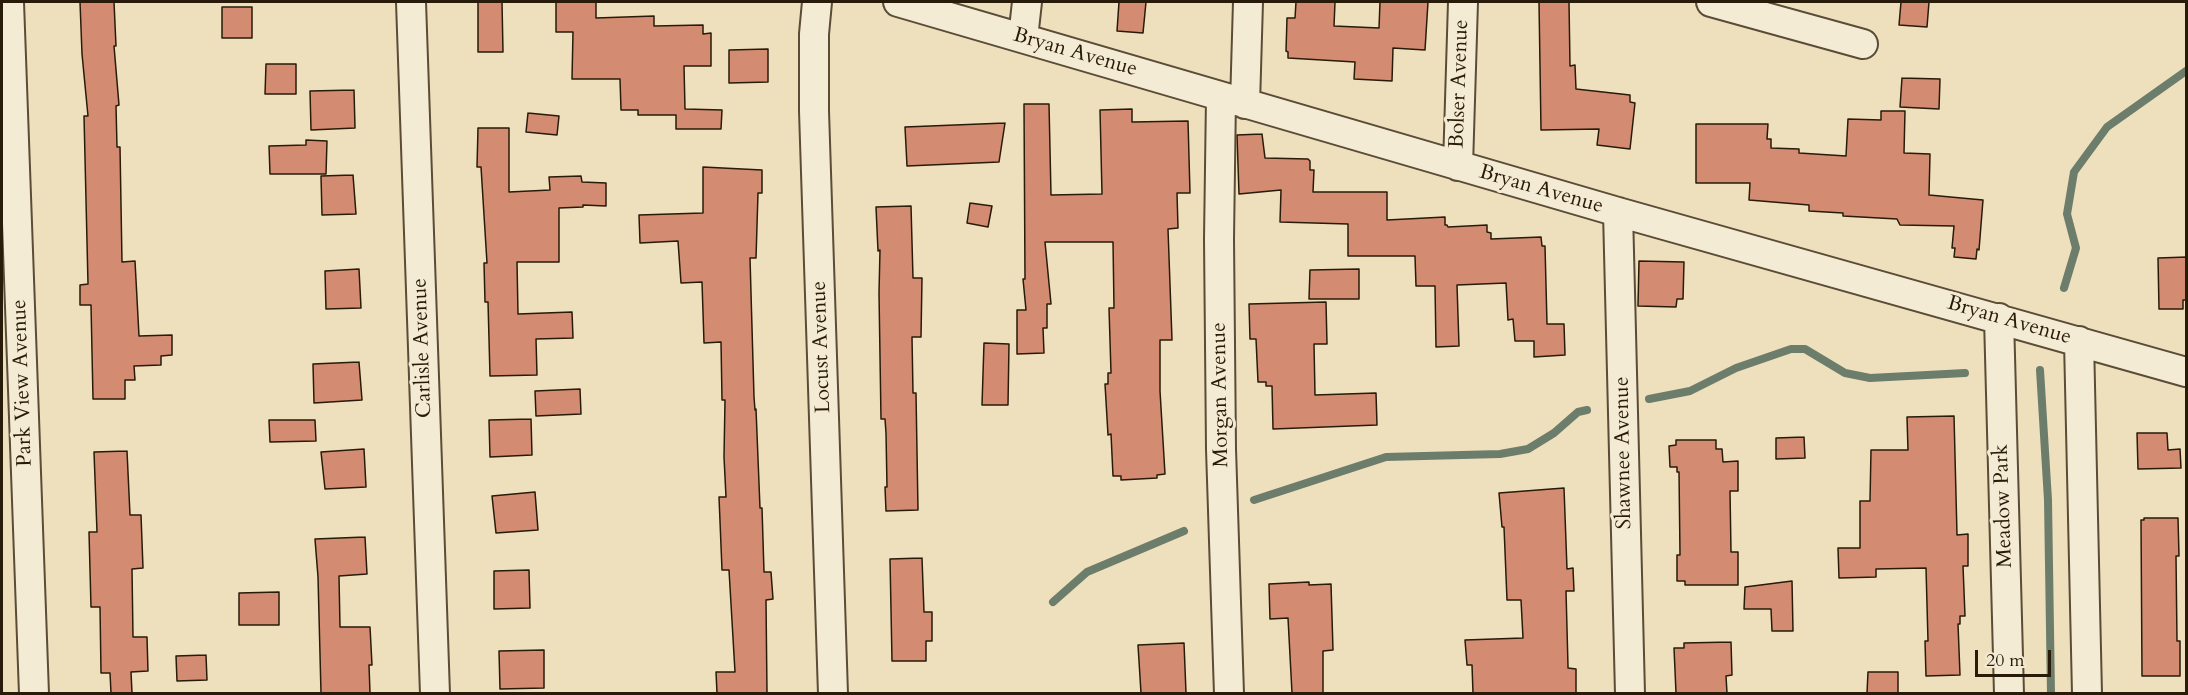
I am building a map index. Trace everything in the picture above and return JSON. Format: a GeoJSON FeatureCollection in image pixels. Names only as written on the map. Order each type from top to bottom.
{"type":"FeatureCollection","features":[{"type":"Feature","properties":{"kind":"street","name":"Park View Avenue"},"geometry":{"type":"LineString","coordinates":[[9,2],[12,357],[34,693]]}},
{"type":"Feature","properties":{"kind":"street","name":"Carlisle Avenue"},"geometry":{"type":"LineString","coordinates":[[411,2],[435,693]]}},
{"type":"Feature","properties":{"kind":"street","name":"Locust Avenue"},"geometry":{"type":"LineString","coordinates":[[817,2],[814,34],[814,111],[833,693]]}},
{"type":"Feature","properties":{"kind":"street","name":"Bryan Avenue"},"geometry":{"type":"LineString","coordinates":[[898,2],[1618,212],[2187,372]]}},
{"type":"Feature","properties":{"kind":"street"},"geometry":{"type":"LineString","coordinates":[[1023,38],[1027,2]]}},
{"type":"Feature","properties":{"kind":"street","name":"Morgan Avenue"},"geometry":{"type":"LineString","coordinates":[[1229,693],[1221,449],[1219,239],[1233,100],[1248,2]]}},
{"type":"Feature","properties":{"kind":"street","name":"Bolser Avenue"},"geometry":{"type":"LineString","coordinates":[[1458,166],[1463,2]]}},
{"type":"Feature","properties":{"kind":"street"},"geometry":{"type":"LineString","coordinates":[[1711,2],[1863,44]]}},
{"type":"Feature","properties":{"kind":"street","name":"Shawnee Avenue"},"geometry":{"type":"LineString","coordinates":[[1618,212],[1630,693]]}},
{"type":"Feature","properties":{"kind":"street","name":"Meadow Park"},"geometry":{"type":"LineString","coordinates":[[1999,318],[2010,693]]}},
{"type":"Feature","properties":{"kind":"street"},"geometry":{"type":"LineString","coordinates":[[2079,340],[2087,693]]}},
{"type":"Feature","properties":{"kind":"building"},"geometry":{"type":"Polygon","coordinates":[[[80,2],[114,2],[116,46],[114,46],[119,105],[116,106],[117,147],[120,147],[122,262],[135,261],[139,336],[172,335],[172,355],[161,356],[161,365],[134,366],[135,380],[125,380],[125,399],[93,399],[91,305],[80,305],[80,285],[88,284],[84,116],[88,116],[80,2]]]}},
{"type":"Feature","properties":{"kind":"building"},"geometry":{"type":"Polygon","coordinates":[[[478,2],[502,2],[503,52],[478,52],[478,2]]]}},
{"type":"Feature","properties":{"kind":"building"},"geometry":{"type":"Polygon","coordinates":[[[556,2],[596,2],[596,18],[654,16],[654,26],[703,25],[703,34],[711,33],[711,66],[684,66],[685,109],[722,110],[721,129],[676,129],[676,115],[638,115],[638,110],[621,110],[620,79],[572,79],[573,32],[556,32],[556,2]]]}},
{"type":"Feature","properties":{"kind":"building"},"geometry":{"type":"Polygon","coordinates":[[[1119,2],[1146,2],[1143,33],[1117,31],[1119,2]]]}},
{"type":"Feature","properties":{"kind":"building"},"geometry":{"type":"Polygon","coordinates":[[[1296,2],[1335,2],[1334,26],[1379,28],[1380,2],[1428,2],[1425,50],[1393,48],[1392,81],[1354,79],[1355,62],[1288,58],[1286,51],[1287,18],[1295,18],[1296,2]]]}},
{"type":"Feature","properties":{"kind":"building"},"geometry":{"type":"Polygon","coordinates":[[[1539,2],[1569,2],[1570,66],[1575,65],[1576,89],[1630,95],[1630,102],[1635,103],[1630,149],[1597,145],[1599,129],[1541,130],[1539,2]]]}},
{"type":"Feature","properties":{"kind":"building"},"geometry":{"type":"Polygon","coordinates":[[[1901,2],[1929,2],[1927,27],[1899,25],[1901,2]]]}},
{"type":"Feature","properties":{"kind":"building"},"geometry":{"type":"Polygon","coordinates":[[[222,7],[252,7],[252,38],[222,38],[222,7]]]}},
{"type":"Feature","properties":{"kind":"building"},"geometry":{"type":"Polygon","coordinates":[[[768,49],[768,82],[729,83],[729,50],[768,49]]]}},
{"type":"Feature","properties":{"kind":"building"},"geometry":{"type":"Polygon","coordinates":[[[266,64],[296,64],[296,94],[265,94],[266,64]]]}},
{"type":"Feature","properties":{"kind":"building"},"geometry":{"type":"Polygon","coordinates":[[[1902,78],[1940,79],[1939,109],[1900,107],[1902,78]]]}},
{"type":"Feature","properties":{"kind":"building"},"geometry":{"type":"Polygon","coordinates":[[[354,90],[355,128],[311,130],[310,91],[354,90]]]}},
{"type":"Feature","properties":{"kind":"building"},"geometry":{"type":"Polygon","coordinates":[[[1024,104],[1049,104],[1051,195],[1102,194],[1100,110],[1132,109],[1132,122],[1188,121],[1190,193],[1177,193],[1178,228],[1168,229],[1172,340],[1160,340],[1160,391],[1165,474],[1157,475],[1157,478],[1121,480],[1121,476],[1113,476],[1105,384],[1108,384],[1108,373],[1111,373],[1109,308],[1114,308],[1113,242],[1045,242],[1051,304],[1047,304],[1047,328],[1043,328],[1044,353],[1017,354],[1017,310],[1026,310],[1023,279],[1025,279],[1024,104]]]}},
{"type":"Feature","properties":{"kind":"building"},"geometry":{"type":"Polygon","coordinates":[[[1881,111],[1905,111],[1904,153],[1930,154],[1929,195],[1983,200],[1979,250],[1977,249],[1976,259],[1954,257],[1955,248],[1952,248],[1954,226],[1900,225],[1897,219],[1843,216],[1843,213],[1809,211],[1809,205],[1749,200],[1750,183],[1696,183],[1696,124],[1768,124],[1767,139],[1771,139],[1771,148],[1799,149],[1799,153],[1846,156],[1848,119],[1881,120],[1881,111]]]}},
{"type":"Feature","properties":{"kind":"building"},"geometry":{"type":"Polygon","coordinates":[[[528,113],[559,116],[557,135],[526,132],[528,113]]]}},
{"type":"Feature","properties":{"kind":"building"},"geometry":{"type":"Polygon","coordinates":[[[1005,123],[999,162],[907,166],[905,127],[1005,123]]]}},
{"type":"Feature","properties":{"kind":"building"},"geometry":{"type":"Polygon","coordinates":[[[478,128],[509,128],[509,192],[550,190],[549,177],[581,176],[582,182],[606,183],[606,206],[583,205],[583,207],[559,208],[559,262],[517,262],[518,314],[572,312],[573,338],[536,339],[537,375],[490,376],[488,302],[485,302],[484,263],[487,263],[481,167],[477,167],[478,128]]]}},
{"type":"Feature","properties":{"kind":"building"},"geometry":{"type":"Polygon","coordinates":[[[1262,134],[1265,158],[1308,159],[1310,161],[1310,170],[1314,170],[1313,192],[1387,192],[1387,220],[1445,217],[1445,225],[1448,227],[1487,225],[1487,232],[1491,233],[1491,239],[1541,237],[1542,246],[1545,246],[1547,324],[1564,324],[1565,355],[1534,357],[1534,341],[1515,341],[1513,319],[1508,320],[1506,283],[1457,285],[1459,346],[1436,347],[1435,286],[1416,286],[1415,256],[1348,256],[1348,224],[1280,222],[1281,190],[1239,194],[1237,135],[1262,134]]]}},
{"type":"Feature","properties":{"kind":"building"},"geometry":{"type":"Polygon","coordinates":[[[306,140],[327,141],[326,174],[270,174],[269,146],[306,145],[306,140]]]}},
{"type":"Feature","properties":{"kind":"building"},"geometry":{"type":"Polygon","coordinates":[[[703,167],[762,170],[762,193],[758,193],[756,258],[750,258],[754,397],[764,572],[771,572],[773,599],[766,600],[767,693],[717,693],[716,672],[735,672],[729,570],[722,570],[719,497],[726,497],[725,400],[722,400],[721,342],[704,343],[702,282],[681,283],[678,241],[640,243],[639,215],[703,213],[703,167]]]}},
{"type":"Feature","properties":{"kind":"building"},"geometry":{"type":"Polygon","coordinates":[[[353,175],[356,214],[322,215],[321,176],[353,175]]]}},
{"type":"Feature","properties":{"kind":"building"},"geometry":{"type":"Polygon","coordinates":[[[970,203],[992,206],[988,227],[967,223],[970,203]]]}},
{"type":"Feature","properties":{"kind":"building"},"geometry":{"type":"Polygon","coordinates":[[[911,206],[913,278],[922,278],[921,337],[912,337],[913,393],[916,393],[918,510],[886,511],[886,433],[885,419],[881,419],[880,250],[878,251],[876,207],[911,206]]]}},
{"type":"Feature","properties":{"kind":"building"},"geometry":{"type":"Polygon","coordinates":[[[2187,257],[2187,300],[2183,300],[2183,309],[2159,309],[2158,258],[2187,257]]]}},
{"type":"Feature","properties":{"kind":"building"},"geometry":{"type":"Polygon","coordinates":[[[1639,261],[1684,262],[1683,299],[1677,299],[1676,307],[1638,306],[1639,261]]]}},
{"type":"Feature","properties":{"kind":"building"},"geometry":{"type":"Polygon","coordinates":[[[359,269],[361,308],[326,309],[325,271],[359,269]]]}},
{"type":"Feature","properties":{"kind":"building"},"geometry":{"type":"Polygon","coordinates":[[[1359,269],[1359,299],[1309,299],[1310,270],[1359,269]]]}},
{"type":"Feature","properties":{"kind":"building"},"geometry":{"type":"Polygon","coordinates":[[[1326,302],[1327,344],[1314,344],[1315,395],[1376,393],[1377,425],[1273,429],[1272,386],[1266,386],[1266,382],[1258,382],[1256,339],[1250,339],[1249,304],[1326,302]]]}},
{"type":"Feature","properties":{"kind":"building"},"geometry":{"type":"Polygon","coordinates":[[[984,343],[1009,344],[1008,405],[982,405],[984,343]]]}},
{"type":"Feature","properties":{"kind":"building"},"geometry":{"type":"Polygon","coordinates":[[[359,362],[362,400],[314,403],[313,364],[359,362]]]}},
{"type":"Feature","properties":{"kind":"building"},"geometry":{"type":"Polygon","coordinates":[[[580,389],[581,414],[536,416],[535,391],[580,389]]]}},
{"type":"Feature","properties":{"kind":"building"},"geometry":{"type":"Polygon","coordinates":[[[1954,416],[1957,535],[1968,534],[1968,566],[1963,566],[1965,616],[1960,616],[1960,624],[1958,624],[1960,675],[1926,676],[1925,641],[1928,641],[1926,568],[1876,569],[1876,577],[1839,578],[1838,548],[1860,548],[1860,501],[1870,501],[1871,450],[1908,450],[1907,417],[1954,416]]]}},
{"type":"Feature","properties":{"kind":"building"},"geometry":{"type":"Polygon","coordinates":[[[531,419],[532,455],[490,457],[489,420],[531,419]]]}},
{"type":"Feature","properties":{"kind":"building"},"geometry":{"type":"Polygon","coordinates":[[[269,420],[315,420],[316,441],[270,442],[269,420]]]}},
{"type":"Feature","properties":{"kind":"building"},"geometry":{"type":"Polygon","coordinates":[[[2137,433],[2167,433],[2168,450],[2180,449],[2181,468],[2138,469],[2137,433]]]}},
{"type":"Feature","properties":{"kind":"building"},"geometry":{"type":"Polygon","coordinates":[[[1804,437],[1805,458],[1776,459],[1776,438],[1804,437]]]}},
{"type":"Feature","properties":{"kind":"building"},"geometry":{"type":"Polygon","coordinates":[[[1676,440],[1716,440],[1716,449],[1722,449],[1723,462],[1738,461],[1738,491],[1730,491],[1731,552],[1738,552],[1738,585],[1685,585],[1685,581],[1677,581],[1677,555],[1680,555],[1679,472],[1677,472],[1677,467],[1670,467],[1669,446],[1676,445],[1676,440]]]}},
{"type":"Feature","properties":{"kind":"building"},"geometry":{"type":"Polygon","coordinates":[[[364,449],[366,487],[325,489],[321,452],[364,449]]]}},
{"type":"Feature","properties":{"kind":"building"},"geometry":{"type":"Polygon","coordinates":[[[127,451],[130,515],[141,515],[143,568],[132,569],[133,637],[147,637],[148,671],[131,672],[132,693],[111,693],[110,673],[101,673],[100,607],[91,607],[89,532],[97,532],[94,452],[127,451]]]}},
{"type":"Feature","properties":{"kind":"building"},"geometry":{"type":"Polygon","coordinates":[[[1564,488],[1567,569],[1573,568],[1574,591],[1566,591],[1568,668],[1576,669],[1576,693],[1473,693],[1472,665],[1467,665],[1465,640],[1523,638],[1521,600],[1507,600],[1504,527],[1502,527],[1499,493],[1564,488]]]}},
{"type":"Feature","properties":{"kind":"building"},"geometry":{"type":"Polygon","coordinates":[[[535,492],[538,530],[496,533],[492,496],[535,492]]]}},
{"type":"Feature","properties":{"kind":"building"},"geometry":{"type":"Polygon","coordinates":[[[2144,518],[2178,518],[2177,641],[2180,641],[2180,676],[2142,676],[2141,520],[2144,518]]]}},
{"type":"Feature","properties":{"kind":"building"},"geometry":{"type":"Polygon","coordinates":[[[365,537],[367,574],[339,576],[340,627],[370,627],[372,665],[369,665],[370,693],[321,693],[315,539],[365,537]]]}},
{"type":"Feature","properties":{"kind":"building"},"geometry":{"type":"Polygon","coordinates":[[[922,558],[924,612],[932,612],[932,641],[926,641],[926,661],[892,661],[890,559],[922,558]]]}},
{"type":"Feature","properties":{"kind":"building"},"geometry":{"type":"Polygon","coordinates":[[[529,570],[530,608],[494,609],[494,571],[529,570]]]}},
{"type":"Feature","properties":{"kind":"building"},"geometry":{"type":"Polygon","coordinates":[[[1792,581],[1793,631],[1772,631],[1771,609],[1744,609],[1745,587],[1792,581]]]}},
{"type":"Feature","properties":{"kind":"building"},"geometry":{"type":"Polygon","coordinates":[[[1309,582],[1309,585],[1331,584],[1333,650],[1323,651],[1323,693],[1292,693],[1288,618],[1270,619],[1269,584],[1309,582]]]}},
{"type":"Feature","properties":{"kind":"building"},"geometry":{"type":"Polygon","coordinates":[[[279,592],[279,625],[239,625],[239,593],[279,592]]]}},
{"type":"Feature","properties":{"kind":"building"},"geometry":{"type":"Polygon","coordinates":[[[1731,642],[1732,675],[1726,676],[1727,693],[1676,693],[1674,648],[1684,648],[1684,643],[1731,642]]]}},
{"type":"Feature","properties":{"kind":"building"},"geometry":{"type":"Polygon","coordinates":[[[1184,643],[1186,693],[1141,693],[1138,645],[1184,643]]]}},
{"type":"Feature","properties":{"kind":"building"},"geometry":{"type":"Polygon","coordinates":[[[544,650],[544,688],[500,689],[499,651],[544,650]]]}},
{"type":"Feature","properties":{"kind":"building"},"geometry":{"type":"Polygon","coordinates":[[[206,655],[207,680],[177,681],[176,656],[206,655]]]}},
{"type":"Feature","properties":{"kind":"building"},"geometry":{"type":"Polygon","coordinates":[[[1868,672],[1898,672],[1898,693],[1867,693],[1868,672]]]}},
{"type":"Feature","properties":{"kind":"waterway"},"geometry":{"type":"LineString","coordinates":[[2064,288],[2076,248],[2067,214],[2074,172],[2107,127],[2186,71]]}},
{"type":"Feature","properties":{"kind":"waterway"},"geometry":{"type":"LineString","coordinates":[[1649,399],[1690,391],[1736,368],[1791,349],[1805,349],[1845,373],[1870,378],[1965,373]]}},
{"type":"Feature","properties":{"kind":"waterway"},"geometry":{"type":"LineString","coordinates":[[2040,370],[2048,500],[2051,694]]}},
{"type":"Feature","properties":{"kind":"waterway"},"geometry":{"type":"LineString","coordinates":[[1254,500],[1386,457],[1500,454],[1528,449],[1554,433],[1578,412],[1587,410]]}},
{"type":"Feature","properties":{"kind":"waterway"},"geometry":{"type":"LineString","coordinates":[[1053,602],[1087,572],[1184,531]]}}]}
